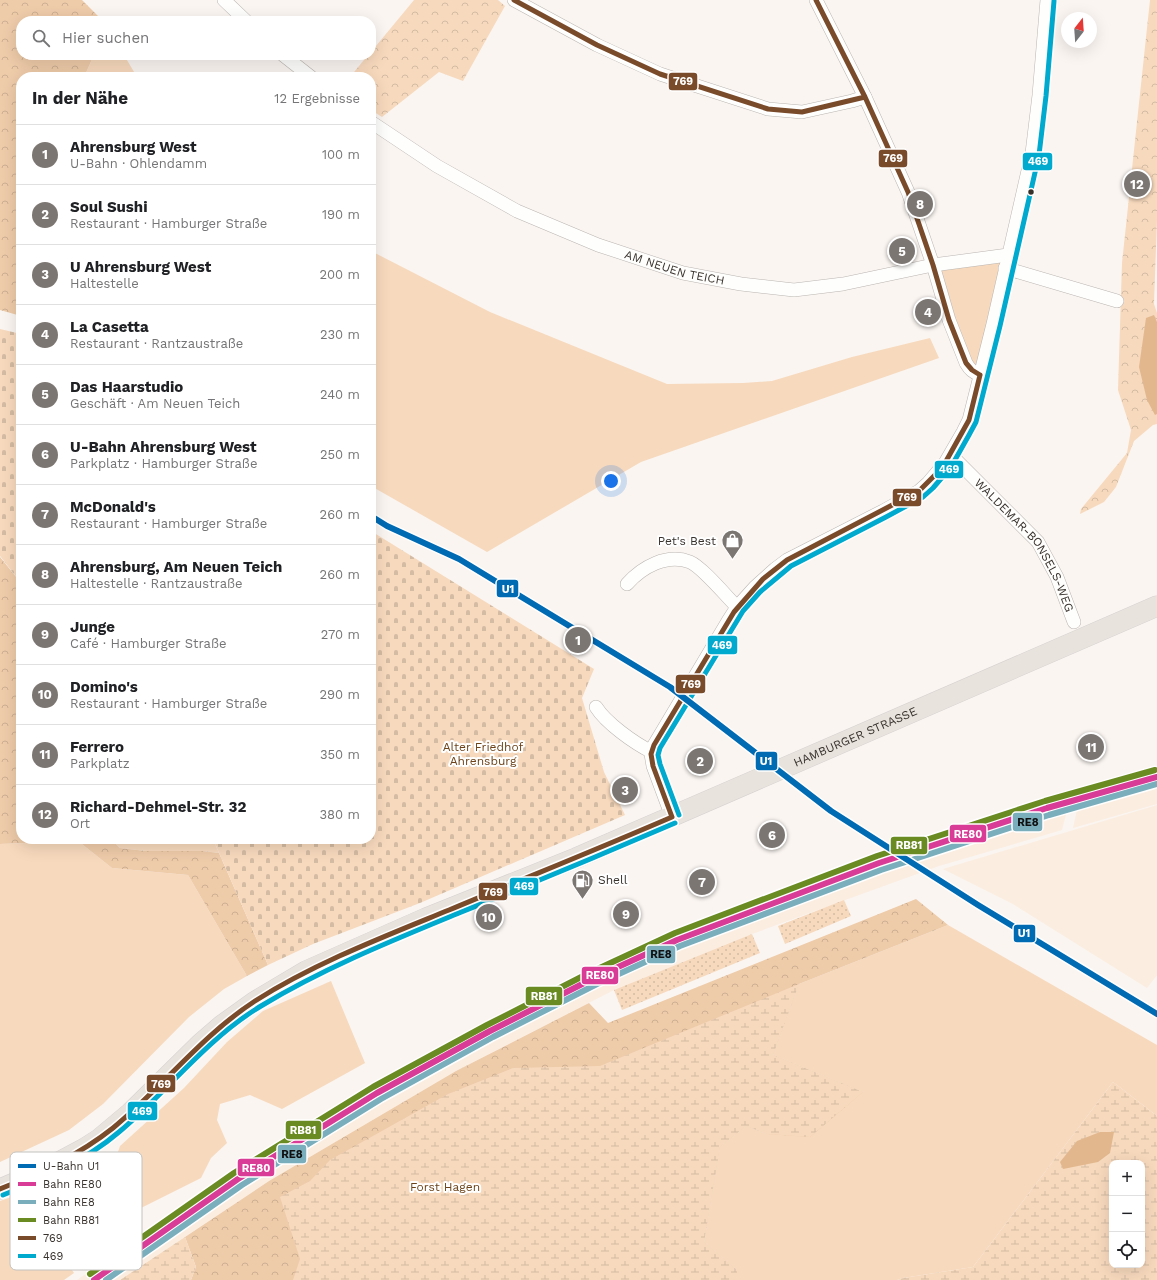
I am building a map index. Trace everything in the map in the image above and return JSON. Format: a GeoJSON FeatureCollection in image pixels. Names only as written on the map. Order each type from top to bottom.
{"type":"FeatureCollection","features":[{"type":"Feature","properties":{"kind":"main road","name":"HAMBURGER STRASSE"},"geometry":{"type":"LineString","coordinates":[[78,1152],[99,1139],[130,1113],[222,1024],[254,1002],[306,971],[426,918],[576,858],[672,817],[1157,606]]}},
{"type":"Feature","properties":{"kind":"main road","name":"HAMBURGER STRASSE"},"geometry":{"type":"LineString","coordinates":[[0,1189],[10,1185]]}},
{"type":"Feature","properties":{"kind":"street"},"geometry":{"type":"LineString","coordinates":[[224,0],[241,16]]}},
{"type":"Feature","properties":{"kind":"street"},"geometry":{"type":"LineString","coordinates":[[514,0],[597,46],[660,74],[768,109],[802,112],[865,97]]}},
{"type":"Feature","properties":{"kind":"street"},"geometry":{"type":"LineString","coordinates":[[816,0],[865,97],[908,192],[933,265],[949,320],[966,363],[973,372],[980,375]]}},
{"type":"Feature","properties":{"kind":"street"},"geometry":{"type":"LineString","coordinates":[[672,817],[653,766],[652,752],[654,745],[737,607],[763,579],[787,560],[883,511],[919,490],[935,475],[951,455],[969,420],[1032,152],[1039,95],[1047,0]]}},
{"type":"Feature","properties":{"kind":"street"},"geometry":{"type":"LineString","coordinates":[[289,60],[305,72]]}},
{"type":"Feature","properties":{"kind":"street","name":"AM NEUEN TEICH"},"geometry":{"type":"LineString","coordinates":[[376,125],[437,166],[517,211],[598,245],[683,273],[741,284],[794,290],[843,284],[933,265],[1008,255]]}},
{"type":"Feature","properties":{"kind":"street"},"geometry":{"type":"LineString","coordinates":[[1005,268],[1117,301]]}},
{"type":"Feature","properties":{"kind":"street","name":"WALDEMAR-BONSELS-WEG"},"geometry":{"type":"LineString","coordinates":[[951,455],[1038,542],[1057,578],[1074,622]]}},
{"type":"Feature","properties":{"kind":"street"},"geometry":{"type":"LineString","coordinates":[[627,584],[635,575],[661,560],[680,560],[691,562],[700,568],[737,607]]}},
{"type":"Feature","properties":{"kind":"street"},"geometry":{"type":"LineString","coordinates":[[596,707],[601,715],[636,743],[652,752]]}},
{"type":"Feature","properties":{"kind":"shaded area"},"geometry":{"type":"Polygon","coordinates":[[[1154,315],[1157,322],[1157,414],[1155,415],[1147,400],[1139,367],[1146,318],[1154,315]]]}},
{"type":"Feature","properties":{"kind":"shaded area"},"geometry":{"type":"Polygon","coordinates":[[[1157,766],[1157,804],[1073,828],[1082,788],[1157,766]]]}},
{"type":"Feature","properties":{"kind":"shaded area"},"geometry":{"type":"Polygon","coordinates":[[[1072,790],[1062,830],[939,866],[752,934],[614,990],[456,1071],[269,1181],[142,1265],[142,1235],[257,1156],[418,1058],[483,1022],[544,991],[695,924],[908,842],[1072,790]]]}},
{"type":"Feature","properties":{"kind":"shaded area"},"geometry":{"type":"Polygon","coordinates":[[[1157,805],[1157,975],[1147,988],[1013,904],[943,869],[1157,805]]]}},
{"type":"Feature","properties":{"kind":"shaded area"},"geometry":{"type":"Polygon","coordinates":[[[1100,1132],[1114,1132],[1110,1153],[1098,1162],[1063,1169],[1060,1162],[1077,1141],[1100,1132]]]}},
{"type":"Feature","properties":{"kind":"shaded area"},"geometry":{"type":"Polygon","coordinates":[[[92,1270],[135,1270],[120,1280],[77,1280],[92,1270]]]}},
{"type":"Feature","properties":{"kind":"green space"},"geometry":{"type":"Polygon","coordinates":[[[0,0],[82,0],[98,16],[16,16],[16,60],[92,60],[86,72],[16,72],[16,315],[0,310],[0,0]]]}},
{"type":"Feature","properties":{"kind":"green space"},"geometry":{"type":"Polygon","coordinates":[[[414,0],[498,0],[505,6],[463,81],[439,72],[382,117],[376,113],[376,72],[354,72],[364,60],[376,60],[376,46],[414,0]]]}},
{"type":"Feature","properties":{"kind":"green space"},"geometry":{"type":"Polygon","coordinates":[[[1150,0],[1157,0],[1157,220],[1154,304],[1157,313],[1157,424],[1153,425],[1134,441],[1116,487],[1104,502],[1080,514],[1081,509],[1127,453],[1131,430],[1118,390],[1122,263],[1150,0]]]}},
{"type":"Feature","properties":{"kind":"green space"},"geometry":{"type":"Polygon","coordinates":[[[92,60],[127,60],[134,72],[86,72],[92,60]]]}},
{"type":"Feature","properties":{"kind":"green space"},"geometry":{"type":"Polygon","coordinates":[[[376,254],[490,312],[667,384],[772,381],[852,357],[930,338],[939,358],[641,462],[487,552],[376,489],[376,254]]]}},
{"type":"Feature","properties":{"kind":"green space"},"geometry":{"type":"Polygon","coordinates":[[[1002,260],[979,370],[971,367],[937,270],[1002,260]]]}},
{"type":"Feature","properties":{"kind":"green space"},"geometry":{"type":"Polygon","coordinates":[[[0,329],[16,333],[16,577],[0,556],[0,329]]]}},
{"type":"Feature","properties":{"kind":"green space","name":"Alter Friedhof Ahrensburg"},"geometry":{"type":"Polygon","coordinates":[[[376,534],[594,669],[582,698],[604,772],[625,815],[420,903],[313,944],[268,965],[215,844],[376,844],[376,534]]]}},
{"type":"Feature","properties":{"kind":"green space"},"geometry":{"type":"Polygon","coordinates":[[[0,557],[16,577],[16,843],[0,844],[0,557]]]}},
{"type":"Feature","properties":{"kind":"green space"},"geometry":{"type":"Polygon","coordinates":[[[0,844],[82,844],[112,868],[188,875],[247,976],[224,989],[189,1017],[103,1104],[69,1130],[22,1152],[10,1152],[10,1157],[0,1162],[0,844]]]}},
{"type":"Feature","properties":{"kind":"green space"},"geometry":{"type":"Polygon","coordinates":[[[82,844],[116,844],[120,848],[146,851],[203,851],[219,853],[268,965],[247,976],[188,875],[112,868],[82,844]]]}},
{"type":"Feature","properties":{"kind":"green space"},"geometry":{"type":"Polygon","coordinates":[[[116,844],[215,844],[219,853],[203,851],[146,851],[120,848],[116,844]]]}},
{"type":"Feature","properties":{"kind":"green space","name":"Forst Hagen"},"geometry":{"type":"Polygon","coordinates":[[[916,899],[948,925],[799,984],[773,1055],[863,1092],[810,1137],[767,1134],[746,1126],[720,1147],[704,1242],[737,1270],[737,1280],[191,1280],[196,1267],[185,1237],[269,1181],[456,1071],[589,1003],[608,1023],[916,899]]]}},
{"type":"Feature","properties":{"kind":"green space"},"geometry":{"type":"Polygon","coordinates":[[[844,900],[851,916],[785,944],[778,926],[844,900]]]}},
{"type":"Feature","properties":{"kind":"green space"},"geometry":{"type":"Polygon","coordinates":[[[948,925],[1157,1045],[1157,1116],[1113,1082],[973,1267],[897,1280],[737,1280],[737,1270],[704,1242],[720,1147],[746,1126],[767,1134],[863,1092],[773,1055],[799,984],[948,925]]]}},
{"type":"Feature","properties":{"kind":"green space"},"geometry":{"type":"Polygon","coordinates":[[[752,934],[760,953],[622,1010],[614,990],[752,934]]]}},
{"type":"Feature","properties":{"kind":"green space"},"geometry":{"type":"Polygon","coordinates":[[[331,981],[365,1063],[282,1109],[250,1095],[220,1104],[217,1120],[227,1143],[211,1158],[201,1178],[142,1208],[142,1152],[118,1152],[120,1146],[184,1088],[227,1042],[263,1011],[331,981]]]}},
{"type":"Feature","properties":{"kind":"green space","name":"Forst Hagen"},"geometry":{"type":"Polygon","coordinates":[[[799,984],[773,1055],[863,1092],[810,1137],[767,1134],[746,1126],[720,1147],[704,1242],[737,1270],[737,1280],[293,1280],[300,1259],[280,1197],[310,1181],[330,1160],[448,1094],[513,1068],[600,1066],[799,984]]]}},
{"type":"Feature","properties":{"kind":"green space"},"geometry":{"type":"Polygon","coordinates":[[[1113,1082],[1157,1116],[1157,1280],[897,1280],[973,1267],[1113,1082]]]}},
{"type":"Feature","properties":{"kind":"green space"},"geometry":{"type":"Polygon","coordinates":[[[10,1197],[10,1270],[72,1270],[74,1273],[64,1280],[0,1280],[0,1201],[10,1197]]]}},
{"type":"Feature","properties":{"kind":"green space"},"geometry":{"type":"Polygon","coordinates":[[[185,1237],[196,1267],[191,1280],[120,1280],[135,1270],[142,1270],[142,1265],[185,1237]]]}},
{"type":"Feature","properties":{"kind":"metro line","name":"U1"},"geometry":{"type":"LineString","coordinates":[[376,519],[387,526],[459,559],[670,687],[831,811],[978,905],[1157,1014]]}},
{"type":"Feature","properties":{"kind":"rail line","name":"RB81"},"geometry":{"type":"LineString","coordinates":[[142,1238],[234,1173],[373,1087],[487,1025],[591,972],[675,933],[877,856],[1045,801],[1155,770]]}},
{"type":"Feature","properties":{"kind":"rail line","name":"RE80"},"geometry":{"type":"LineString","coordinates":[[142,1246],[238,1179],[377,1093],[490,1031],[594,978],[677,940],[879,863],[1047,808],[1157,777]]}},
{"type":"Feature","properties":{"kind":"rail line","name":"RE8"},"geometry":{"type":"LineString","coordinates":[[142,1255],[242,1185],[381,1099],[493,1037],[597,984],[680,946],[881,870],[1049,815],[1157,784]]}},
{"type":"Feature","properties":{"kind":"rail line","name":"RB81"},"geometry":{"type":"LineString","coordinates":[[90,1274],[96,1270]]}},
{"type":"Feature","properties":{"kind":"rail line","name":"RE80"},"geometry":{"type":"LineString","coordinates":[[94,1280],[108,1270]]}},
{"type":"Feature","properties":{"kind":"rail line","name":"RE8"},"geometry":{"type":"LineString","coordinates":[[106,1280],[120,1270]]}},
{"type":"Feature","properties":{"kind":"transit line","name":"769"},"geometry":{"type":"LineString","coordinates":[[514,0],[597,45],[660,74],[768,109],[802,112],[865,97]]}},
{"type":"Feature","properties":{"kind":"transit line","name":"769"},"geometry":{"type":"LineString","coordinates":[[816,0],[865,97],[908,192],[933,265],[949,320],[966,363],[972,370],[980,375]]}},
{"type":"Feature","properties":{"kind":"transit line","name":"469"},"geometry":{"type":"LineString","coordinates":[[679,815],[660,764],[658,755],[660,748],[743,611],[760,592],[791,566],[923,497],[951,467],[976,422],[1000,326],[1039,155],[1046,96],[1054,1]]}},
{"type":"Feature","properties":{"kind":"transit line","name":"769"},"geometry":{"type":"LineString","coordinates":[[672,817],[653,766],[651,754],[654,745],[734,612],[763,579],[787,560],[919,491],[945,463],[969,420],[980,375]]}},
{"type":"Feature","properties":{"kind":"transit line","name":"769"},"geometry":{"type":"LineString","coordinates":[[78,1152],[113,1128],[199,1046],[235,1015],[278,987],[325,963],[374,941],[672,817]]}},
{"type":"Feature","properties":{"kind":"transit line","name":"469"},"geometry":{"type":"LineString","coordinates":[[92,1152],[119,1132],[137,1116],[222,1034],[241,1019],[285,992],[333,967],[383,945],[675,823]]}},
{"type":"Feature","properties":{"kind":"transit line","name":"769"},"geometry":{"type":"LineString","coordinates":[[0,1189],[10,1185]]}},
{"type":"Feature","properties":{"kind":"transit line","name":"469"},"geometry":{"type":"LineString","coordinates":[[3,1195],[10,1192]]}},
{"type":"Feature","properties":{"kind":"place","name":"Richard-Dehmel-Str. 32"},"geometry":{"type":"Point","coordinates":[1137,184]}},
{"type":"Feature","properties":{"kind":"place","name":"Ahrensburg, Am Neuen Teich"},"geometry":{"type":"Point","coordinates":[920,204]}},
{"type":"Feature","properties":{"kind":"place","name":"Das Haarstudio"},"geometry":{"type":"Point","coordinates":[902,251]}},
{"type":"Feature","properties":{"kind":"place","name":"La Casetta"},"geometry":{"type":"Point","coordinates":[928,312]}},
{"type":"Feature","properties":{"kind":"place","name":"Pet's Best"},"geometry":{"type":"Point","coordinates":[732,560]}},
{"type":"Feature","properties":{"kind":"place","name":"Ahrensburg West"},"geometry":{"type":"Point","coordinates":[578,640]}},
{"type":"Feature","properties":{"kind":"place","name":"Ferrero"},"geometry":{"type":"Point","coordinates":[1091,747]}},
{"type":"Feature","properties":{"kind":"place","name":"Soul Sushi"},"geometry":{"type":"Point","coordinates":[700,761]}},
{"type":"Feature","properties":{"kind":"place","name":"U Ahrensburg West"},"geometry":{"type":"Point","coordinates":[625,790]}},
{"type":"Feature","properties":{"kind":"place","name":"U-Bahn Ahrensburg West"},"geometry":{"type":"Point","coordinates":[772,835]}},
{"type":"Feature","properties":{"kind":"place","name":"McDonald's"},"geometry":{"type":"Point","coordinates":[702,882]}},
{"type":"Feature","properties":{"kind":"place","name":"Shell"},"geometry":{"type":"Point","coordinates":[582,900]}},
{"type":"Feature","properties":{"kind":"place","name":"Junge"},"geometry":{"type":"Point","coordinates":[626,914]}},
{"type":"Feature","properties":{"kind":"place","name":"Domino's"},"geometry":{"type":"Point","coordinates":[489,917]}}]}
